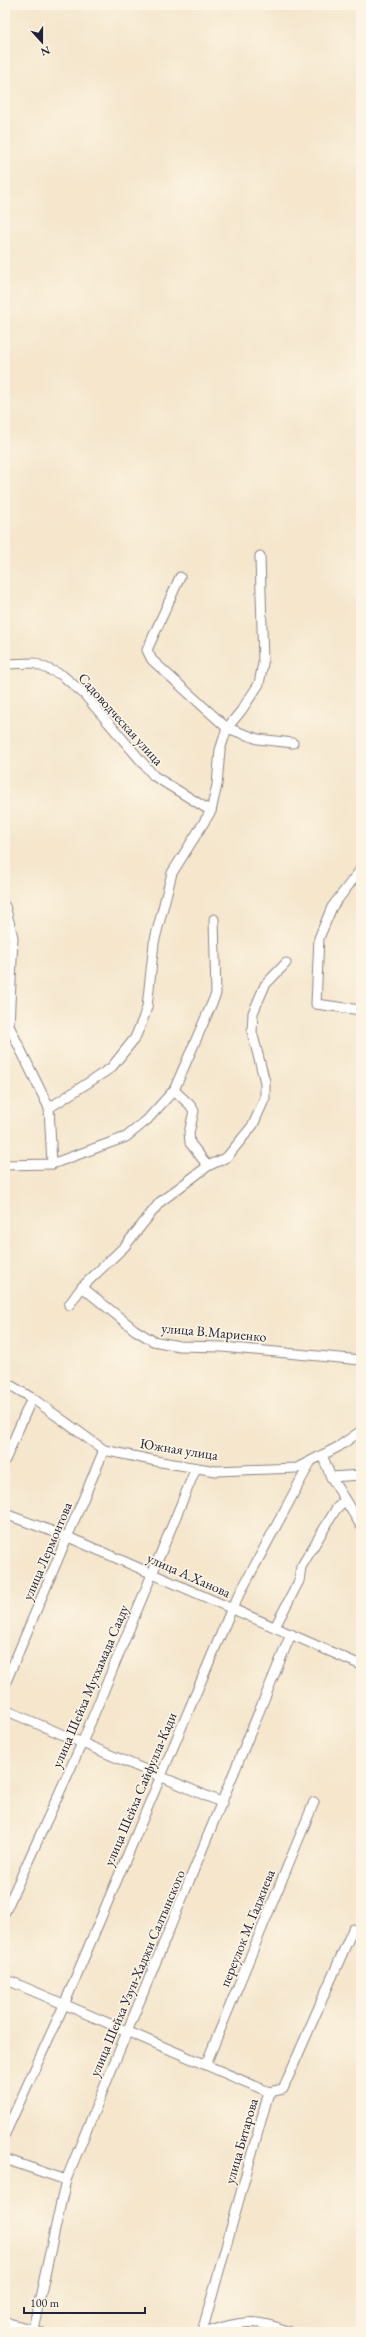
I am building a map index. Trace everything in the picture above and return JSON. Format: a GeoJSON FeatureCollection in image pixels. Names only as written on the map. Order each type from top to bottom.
{"type":"FeatureCollection","features":[{"type":"Feature","properties":{"kind":"street"},"geometry":{"type":"LineString","coordinates":[[49,1108],[110,1068],[135,1038],[147,1007],[154,943],[172,873],[211,811],[217,785],[220,750],[227,728],[241,711],[259,684],[263,663],[260,556]]}},
{"type":"Feature","properties":{"kind":"street"},"geometry":{"type":"LineString","coordinates":[[180,577],[147,650],[152,660],[227,728],[258,739],[293,743]]}},
{"type":"Feature","properties":{"kind":"street","name":"Садоводческая улица"},"geometry":{"type":"LineString","coordinates":[[5,664],[34,663],[62,675],[84,694],[154,776],[211,811]]}},
{"type":"Feature","properties":{"kind":"street"},"geometry":{"type":"LineString","coordinates":[[361,869],[332,908],[319,938],[316,1004],[361,1010]]}},
{"type":"Feature","properties":{"kind":"street"},"geometry":{"type":"LineString","coordinates":[[5,906],[13,937],[9,1026],[49,1108],[52,1164]]}},
{"type":"Feature","properties":{"kind":"street"},"geometry":{"type":"LineString","coordinates":[[5,1165],[52,1164],[126,1137],[147,1120],[174,1090],[216,994],[214,919]]}},
{"type":"Feature","properties":{"kind":"street"},"geometry":{"type":"LineString","coordinates":[[69,1305],[82,1287],[125,1246],[160,1202],[208,1166],[226,1157],[254,1125],[262,1110],[265,1098],[265,1082],[252,1032],[253,1014],[265,984],[286,963]]}},
{"type":"Feature","properties":{"kind":"street"},"geometry":{"type":"LineString","coordinates":[[174,1090],[190,1104],[194,1111],[189,1133],[190,1144],[208,1166]]}},
{"type":"Feature","properties":{"kind":"street","name":"улица В.Мариенко"},"geometry":{"type":"LineString","coordinates":[[82,1287],[135,1330],[153,1341],[179,1346],[222,1347],[361,1360]]}},
{"type":"Feature","properties":{"kind":"street","name":"Южная улица"},"geometry":{"type":"LineString","coordinates":[[5,1382],[32,1398],[104,1450],[216,1471],[297,1468],[338,1447],[361,1431]]}},
{"type":"Feature","properties":{"kind":"street"},"geometry":{"type":"LineString","coordinates":[[5,1460],[32,1398]]}},
{"type":"Feature","properties":{"kind":"street","name":"улица Лермонтова"},"geometry":{"type":"LineString","coordinates":[[5,1684],[104,1450]]}},
{"type":"Feature","properties":{"kind":"street"},"geometry":{"type":"LineString","coordinates":[[322,1455],[331,1477],[361,1526]]}},
{"type":"Feature","properties":{"kind":"street","name":"улица Шейха Сайфулла-Кади"},"geometry":{"type":"LineString","coordinates":[[5,2134],[64,2004],[232,1608],[311,1461]]}},
{"type":"Feature","properties":{"kind":"street","name":"улица Шейха Муххамада Сааду"},"geometry":{"type":"LineString","coordinates":[[5,1912],[82,1743],[196,1468]]}},
{"type":"Feature","properties":{"kind":"street"},"geometry":{"type":"LineString","coordinates":[[331,1477],[361,1475]]}},
{"type":"Feature","properties":{"kind":"street"},"geometry":{"type":"LineString","coordinates":[[275,1627],[299,1581],[301,1567],[336,1509],[345,1500]]}},
{"type":"Feature","properties":{"kind":"street","name":"улица А.Ханова"},"geometry":{"type":"LineString","coordinates":[[5,1514],[68,1537],[361,1666]]}},
{"type":"Feature","properties":{"kind":"street","name":"улица Шейха Узун-Хаджи Салтынского"},"geometry":{"type":"LineString","coordinates":[[37,2331],[66,2180],[223,1803],[291,1634]]}},
{"type":"Feature","properties":{"kind":"street"},"geometry":{"type":"LineString","coordinates":[[5,1710],[223,1803]]}},
{"type":"Feature","properties":{"kind":"street","name":"переулок М. Гаджиева"},"geometry":{"type":"LineString","coordinates":[[206,2064],[314,1802]]}},
{"type":"Feature","properties":{"kind":"street","name":"улица Битарова"},"geometry":{"type":"LineString","coordinates":[[202,2332],[269,2092],[283,2089],[353,1930]]}},
{"type":"Feature","properties":{"kind":"street"},"geometry":{"type":"LineString","coordinates":[[5,1979],[269,2092]]}},
{"type":"Feature","properties":{"kind":"street"},"geometry":{"type":"LineString","coordinates":[[5,2159],[66,2180]]}},
{"type":"Feature","properties":{"kind":"street"},"geometry":{"type":"LineString","coordinates":[[5,2322],[37,2331]]}},
{"type":"Feature","properties":{"kind":"street"},"geometry":{"type":"LineString","coordinates":[[207,2332],[244,2322],[267,2323],[290,2332]]}},
{"type":"Feature","properties":{"kind":"street"},"geometry":{"type":"LineString","coordinates":[[264,2332],[267,2323]]}}]}
